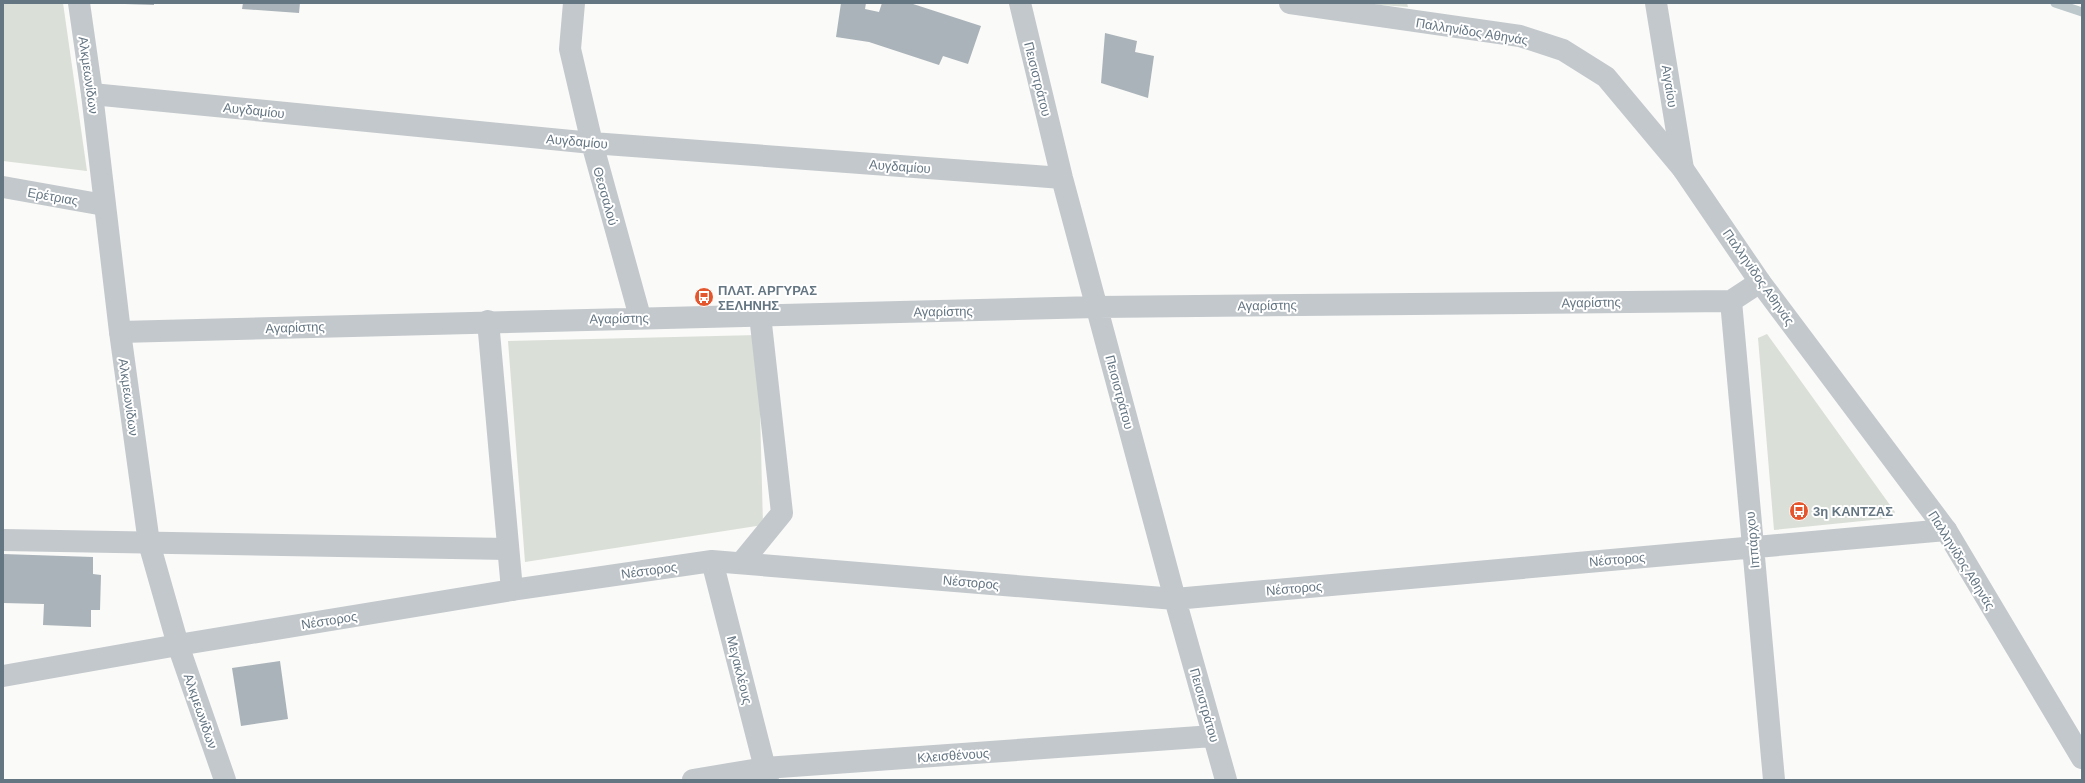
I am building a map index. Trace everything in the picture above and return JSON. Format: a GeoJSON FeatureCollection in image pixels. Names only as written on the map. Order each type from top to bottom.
{"type":"FeatureCollection","features":[{"type":"Feature","properties":{"kind":"street","name":"Αλκμεωνίδων"},"geometry":{"type":"LineString","coordinates":[[79,3],[92,94],[120,332],[149,543],[178,645],[225,780]]}},
{"type":"Feature","properties":{"kind":"street","name":"Θεσσαλού"},"geometry":{"type":"LineString","coordinates":[[574,3],[570,49],[592,143],[640,318]]}},
{"type":"Feature","properties":{"kind":"street","name":"Πεισιστράτου"},"geometry":{"type":"LineString","coordinates":[[1020,3],[1062,178],[1175,599],[1226,780]]}},
{"type":"Feature","properties":{"kind":"street","name":"Παλληνίδος Αθηνάς"},"geometry":{"type":"LineString","coordinates":[[1290,3],[1520,36],[1564,50],[1606,77],[1683,169],[1760,282],[1946,530],[2082,758]]}},
{"type":"Feature","properties":{"kind":"street","name":"Αιγαίου"},"geometry":{"type":"LineString","coordinates":[[1656,3],[1683,169]]}},
{"type":"Feature","properties":{"kind":"street","name":"Αυγδαμίου"},"geometry":{"type":"LineString","coordinates":[[92,94],[592,143],[1062,178]]}},
{"type":"Feature","properties":{"kind":"street","name":"Ερέτριας"},"geometry":{"type":"LineString","coordinates":[[3,187],[104,205]]}},
{"type":"Feature","properties":{"kind":"street"},"geometry":{"type":"LineString","coordinates":[[1731,301],[1760,282]]}},
{"type":"Feature","properties":{"kind":"street","name":"Αγαρίστης"},"geometry":{"type":"LineString","coordinates":[[120,332],[488,321],[1097,307],[1731,301]]}},
{"type":"Feature","properties":{"kind":"street","name":"Ιππάρχου"},"geometry":{"type":"LineString","coordinates":[[1731,301],[1774,780]]}},
{"type":"Feature","properties":{"kind":"street"},"geometry":{"type":"LineString","coordinates":[[742,562],[782,513],[760,315]]}},
{"type":"Feature","properties":{"kind":"street"},"geometry":{"type":"LineString","coordinates":[[488,321],[512,590]]}},
{"type":"Feature","properties":{"kind":"street","name":"Νέστορος"},"geometry":{"type":"LineString","coordinates":[[3,676],[178,645],[512,590],[712,561],[742,562],[1175,599],[1946,530]]}},
{"type":"Feature","properties":{"kind":"street"},"geometry":{"type":"LineString","coordinates":[[3,540],[508,549]]}},
{"type":"Feature","properties":{"kind":"street","name":"Μεγακλέους"},"geometry":{"type":"LineString","coordinates":[[712,561],[767,774]]}},
{"type":"Feature","properties":{"kind":"street","name":"Κλεισθένους"},"geometry":{"type":"LineString","coordinates":[[693,780],[1213,736]]}},
{"type":"Feature","properties":{"kind":"shaded area"},"geometry":{"type":"Polygon","coordinates":[[[3,3],[63,3],[87,171],[3,161],[3,3]]]}},
{"type":"Feature","properties":{"kind":"shaded area"},"geometry":{"type":"Polygon","coordinates":[[[1353,3],[1407,3],[1408,7],[1353,3]]]}},
{"type":"Feature","properties":{"kind":"shaded area"},"geometry":{"type":"Polygon","coordinates":[[[1767,334],[1895,512],[1892,518],[1774,530],[1758,338],[1767,334]]]}},
{"type":"Feature","properties":{"kind":"shaded area"},"geometry":{"type":"Polygon","coordinates":[[[758,335],[763,525],[525,562],[508,341],[758,335]]]}},
{"type":"Feature","properties":{"kind":"building"},"geometry":{"type":"Polygon","coordinates":[[[154,3],[154,5],[125,4],[154,3]]]}},
{"type":"Feature","properties":{"kind":"building"},"geometry":{"type":"Polygon","coordinates":[[[243,3],[300,3],[299,13],[242,9],[243,3]]]}},
{"type":"Feature","properties":{"kind":"building"},"geometry":{"type":"Polygon","coordinates":[[[841,3],[866,3],[865,9],[879,12],[882,3],[910,3],[981,26],[968,64],[943,56],[939,65],[869,42],[836,37],[841,3]]]}},
{"type":"Feature","properties":{"kind":"building"},"geometry":{"type":"Polygon","coordinates":[[[1105,33],[1137,41],[1135,52],[1154,56],[1148,98],[1101,83],[1105,33]]]}},
{"type":"Feature","properties":{"kind":"building"},"geometry":{"type":"Polygon","coordinates":[[[3,554],[93,557],[93,574],[101,575],[100,610],[91,610],[91,627],[43,625],[44,604],[3,603],[3,554]]]}},
{"type":"Feature","properties":{"kind":"building"},"geometry":{"type":"Polygon","coordinates":[[[280,661],[288,719],[241,726],[232,668],[280,661]]]}},
{"type":"Feature","properties":{"kind":"waterway"},"geometry":{"type":"LineString","coordinates":[[2055,3],[2082,12]]}},
{"type":"Feature","properties":{"kind":"place","name":"ΠΛΑΤ. ΑΡΓΥΡΑΣ ΣΕΛΗΝΗΣ"},"geometry":{"type":"Point","coordinates":[704,297]}},
{"type":"Feature","properties":{"kind":"place","name":"3η ΚΑΝΤΖΑΣ"},"geometry":{"type":"Point","coordinates":[1799,511]}}]}
